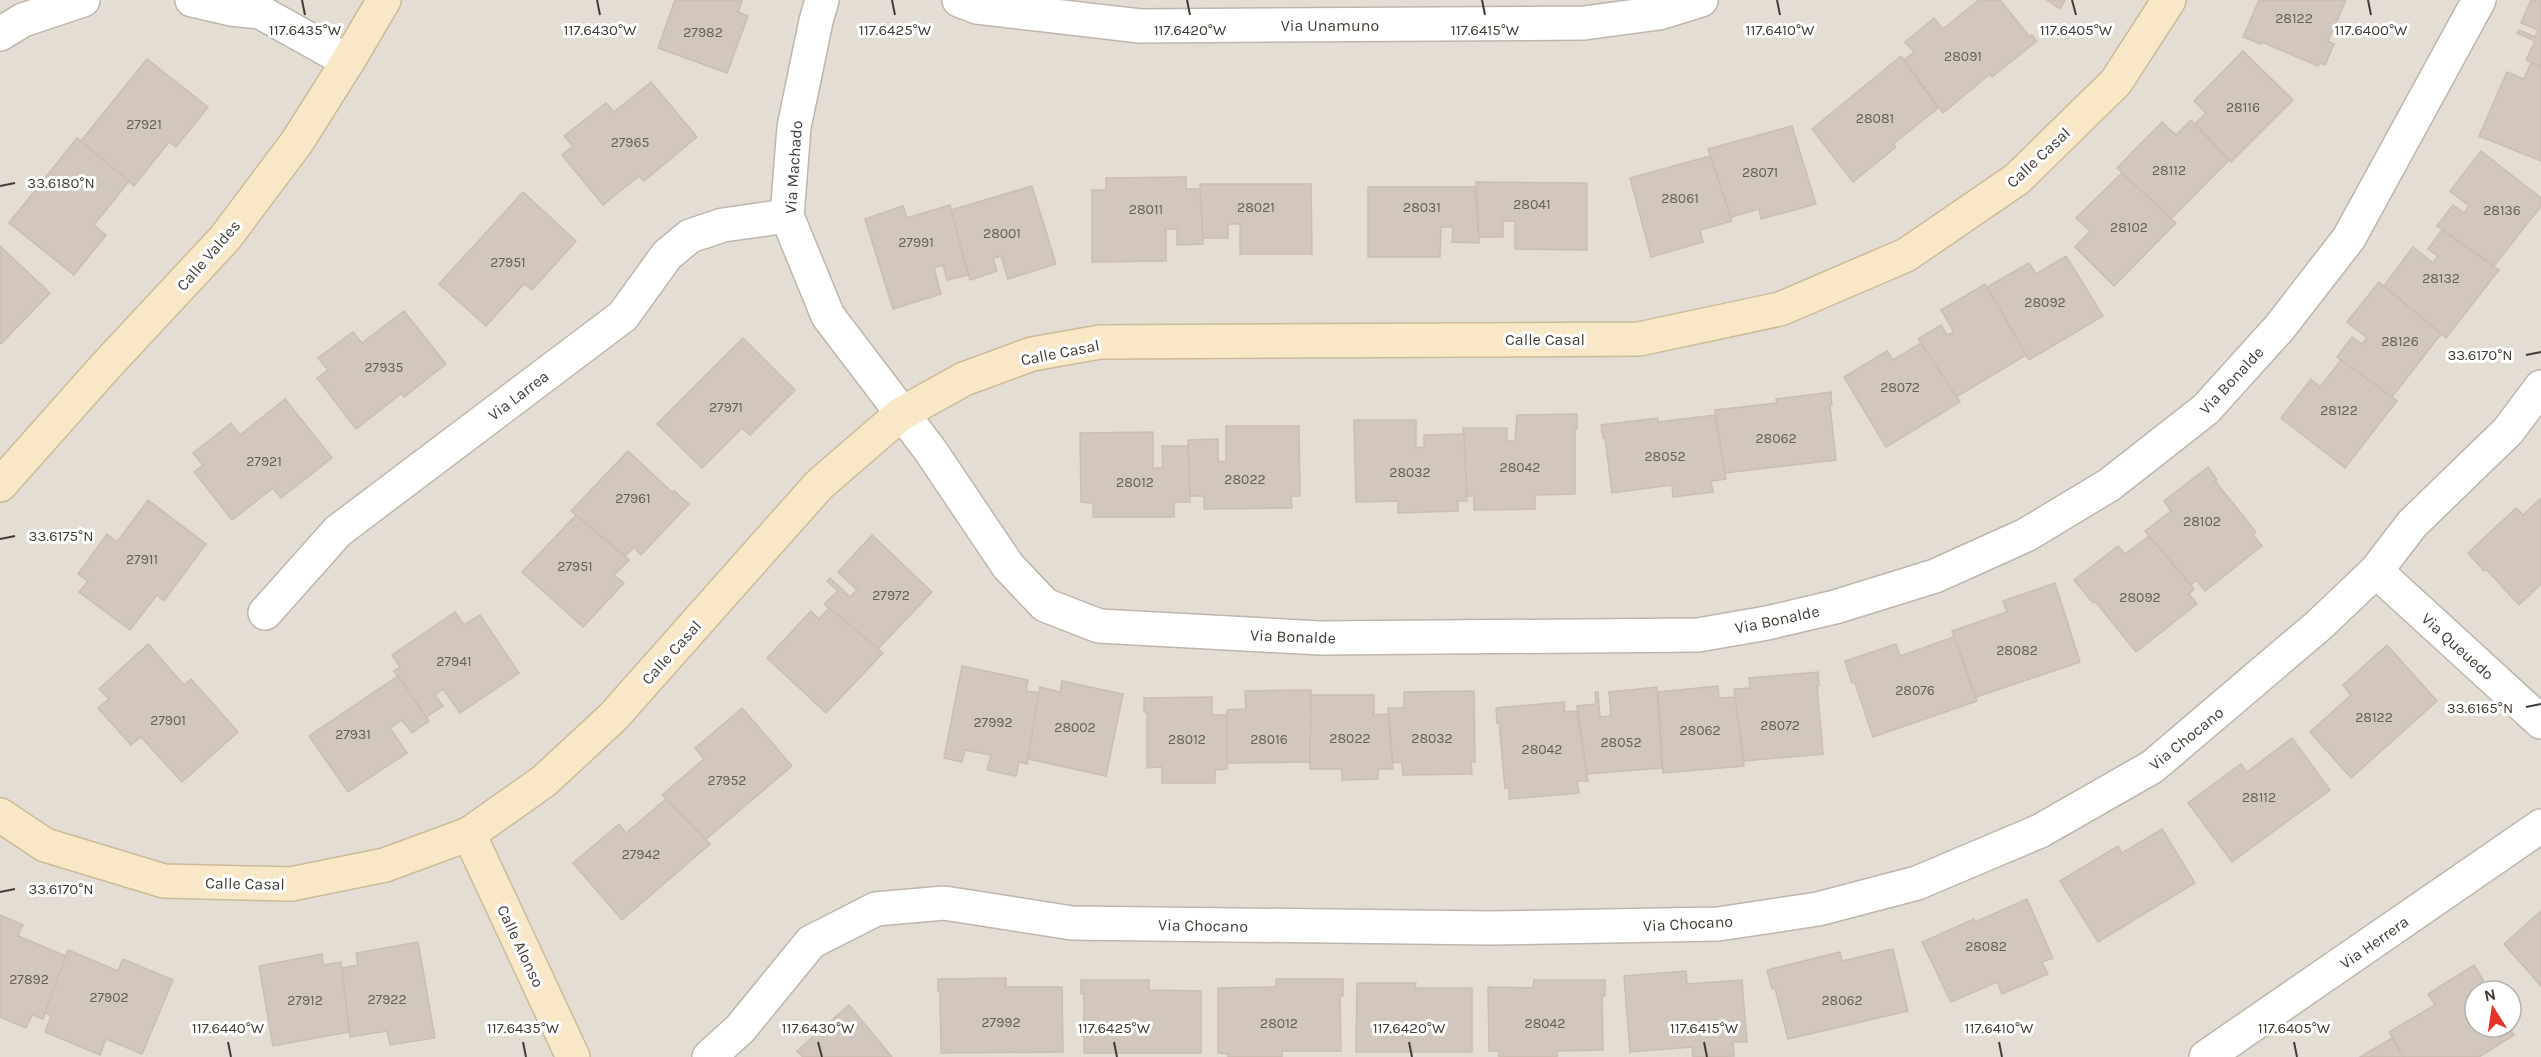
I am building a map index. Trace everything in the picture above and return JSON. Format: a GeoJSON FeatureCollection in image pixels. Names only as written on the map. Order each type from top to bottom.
{"type":"FeatureCollection","features":[{"type":"Feature","properties":{"kind":"street"},"geometry":{"type":"LineString","coordinates":[[0,34],[23,20],[84,0]]}},
{"type":"Feature","properties":{"kind":"street"},"geometry":{"type":"LineString","coordinates":[[192,0],[231,9],[260,12],[348,61]]}},
{"type":"Feature","properties":{"kind":"street","name":"Calle Valdes"},"geometry":{"type":"LineString","coordinates":[[0,485],[104,368],[225,238],[297,142],[384,0]]}},
{"type":"Feature","properties":{"kind":"street","name":"Via Machado"},"geometry":{"type":"LineString","coordinates":[[822,0],[794,127],[787,216],[828,316],[901,414]]}},
{"type":"Feature","properties":{"kind":"street","name":"Via Unamuno"},"geometry":{"type":"LineString","coordinates":[[959,0],[977,7],[1140,26],[1584,23],[1659,14],[1701,0]]}},
{"type":"Feature","properties":{"kind":"street","name":"Calle Casal"},"geometry":{"type":"LineString","coordinates":[[0,815],[45,845],[164,882],[291,884],[385,865],[469,834],[544,781],[613,717],[819,485],[901,414],[964,379],[1032,354],[1100,342],[1639,339],[1780,309],[1906,255],[2017,179],[2116,82],[2169,0]]}},
{"type":"Feature","properties":{"kind":"street","name":"Via Bonalde"},"geometry":{"type":"LineString","coordinates":[[901,414],[930,450],[1008,566],[1045,605],[1100,626],[1320,638],[1698,635],[1767,623],[1835,607],[1935,576],[2026,535],[2109,485],[2206,409],[2280,327],[2349,238],[2479,0]]}},
{"type":"Feature","properties":{"kind":"street","name":"Via Larrea"},"geometry":{"type":"LineString","coordinates":[[265,613],[338,531],[623,316],[667,255],[690,236],[723,225],[787,216]]}},
{"type":"Feature","properties":{"kind":"street","name":"Via Chocano"},"geometry":{"type":"LineString","coordinates":[[709,1057],[740,1029],[811,942],[876,909],[944,903],[1072,923],[1491,928],[1718,924],[1818,909],[1917,883],[2040,831],[2152,767],[2318,626],[2376,571],[2412,524],[2508,431],[2541,387]]}},
{"type":"Feature","properties":{"kind":"street","name":"Via Queuedo"},"geometry":{"type":"LineString","coordinates":[[2376,571],[2541,722]]}},
{"type":"Feature","properties":{"kind":"street","name":"Via Herrera"},"geometry":{"type":"LineString","coordinates":[[2206,1057],[2541,826]]}},
{"type":"Feature","properties":{"kind":"street","name":"Calle Alonso"},"geometry":{"type":"LineString","coordinates":[[469,834],[573,1057]]}},
{"type":"Feature","properties":{"kind":"shaded area"},"geometry":{"type":"Polygon","coordinates":[[[0,0],[2541,0],[2541,1057],[0,1057],[0,0]]]}},
{"type":"Feature","properties":{"kind":"building"},"geometry":{"type":"Polygon","coordinates":[[[675,0],[742,0],[738,12],[748,16],[727,73],[658,48],[675,0]]]}},
{"type":"Feature","properties":{"kind":"building"},"geometry":{"type":"Polygon","coordinates":[[[1979,0],[2000,0],[2029,36],[2032,35],[2037,41],[1992,77],[1990,74],[1943,113],[1904,60],[1914,52],[1905,42],[1934,18],[1943,29],[1979,0]]]}},
{"type":"Feature","properties":{"kind":"building"},"geometry":{"type":"Polygon","coordinates":[[[2047,0],[2065,0],[2060,9],[2047,0]]]}},
{"type":"Feature","properties":{"kind":"building"},"geometry":{"type":"Polygon","coordinates":[[[2259,0],[2346,0],[2328,41],[2334,44],[2325,65],[2320,63],[2318,66],[2262,42],[2261,44],[2243,37],[2259,0]]]}},
{"type":"Feature","properties":{"kind":"building"},"geometry":{"type":"Polygon","coordinates":[[[2531,0],[2541,0],[2541,67],[2526,60],[2535,41],[2517,33],[2519,30],[2535,37],[2538,30],[2521,23],[2531,0]]]}},
{"type":"Feature","properties":{"kind":"building"},"geometry":{"type":"Polygon","coordinates":[[[2243,51],[2293,100],[2231,162],[2195,124],[2206,113],[2194,101],[2243,51]]]}},
{"type":"Feature","properties":{"kind":"building"},"geometry":{"type":"Polygon","coordinates":[[[1901,56],[1938,108],[1893,144],[1896,147],[1853,182],[1812,129],[1901,56]]]}},
{"type":"Feature","properties":{"kind":"building"},"geometry":{"type":"Polygon","coordinates":[[[147,59],[208,107],[176,147],[169,142],[134,186],[81,141],[147,59]]]}},
{"type":"Feature","properties":{"kind":"building"},"geometry":{"type":"Polygon","coordinates":[[[2531,63],[2541,67],[2541,161],[2479,136],[2507,72],[2524,79],[2531,63]]]}},
{"type":"Feature","properties":{"kind":"building"},"geometry":{"type":"Polygon","coordinates":[[[651,82],[697,137],[644,181],[639,176],[603,205],[562,155],[573,146],[564,136],[606,103],[614,112],[651,82]]]}},
{"type":"Feature","properties":{"kind":"building"},"geometry":{"type":"Polygon","coordinates":[[[2191,120],[2229,160],[2171,219],[2117,168],[2162,122],[2176,135],[2191,120]]]}},
{"type":"Feature","properties":{"kind":"building"},"geometry":{"type":"Polygon","coordinates":[[[1792,126],[1816,204],[1761,219],[1759,209],[1731,217],[1708,149],[1792,126]]]}},
{"type":"Feature","properties":{"kind":"building"},"geometry":{"type":"Polygon","coordinates":[[[77,138],[129,181],[94,225],[106,235],[74,275],[9,223],[77,138]]]}},
{"type":"Feature","properties":{"kind":"building"},"geometry":{"type":"Polygon","coordinates":[[[2481,151],[2541,198],[2541,206],[2494,266],[2437,226],[2453,205],[2464,213],[2469,206],[2450,191],[2481,151]]]}},
{"type":"Feature","properties":{"kind":"building"},"geometry":{"type":"Polygon","coordinates":[[[1710,156],[1732,221],[1700,230],[1703,242],[1651,257],[1630,178],[1710,156]]]}},
{"type":"Feature","properties":{"kind":"building"},"geometry":{"type":"Polygon","coordinates":[[[2122,173],[2176,223],[2114,286],[2075,247],[2090,231],[2076,218],[2122,173]]]}},
{"type":"Feature","properties":{"kind":"building"},"geometry":{"type":"Polygon","coordinates":[[[1186,177],[1186,189],[1200,189],[1203,244],[1177,245],[1177,229],[1166,229],[1166,261],[1092,262],[1092,190],[1106,190],[1106,178],[1186,177]]]}},
{"type":"Feature","properties":{"kind":"building"},"geometry":{"type":"Polygon","coordinates":[[[1476,182],[1587,183],[1587,250],[1515,249],[1515,221],[1503,221],[1503,237],[1479,237],[1476,182]]]}},
{"type":"Feature","properties":{"kind":"building"},"geometry":{"type":"Polygon","coordinates":[[[1200,184],[1311,184],[1312,254],[1240,254],[1240,224],[1228,224],[1228,238],[1203,238],[1200,184]]]}},
{"type":"Feature","properties":{"kind":"building"},"geometry":{"type":"Polygon","coordinates":[[[1032,186],[1056,264],[1008,279],[1001,256],[993,258],[997,271],[970,280],[951,210],[1032,186]]]}},
{"type":"Feature","properties":{"kind":"building"},"geometry":{"type":"Polygon","coordinates":[[[1368,187],[1475,187],[1479,243],[1452,242],[1453,227],[1441,227],[1440,257],[1368,257],[1368,187]]]}},
{"type":"Feature","properties":{"kind":"building"},"geometry":{"type":"Polygon","coordinates":[[[523,192],[576,241],[532,290],[524,284],[486,326],[439,284],[523,192]]]}},
{"type":"Feature","properties":{"kind":"building"},"geometry":{"type":"Polygon","coordinates":[[[950,205],[968,275],[947,280],[943,265],[934,268],[941,294],[893,309],[865,219],[903,206],[907,218],[950,205]]]}},
{"type":"Feature","properties":{"kind":"building"},"geometry":{"type":"Polygon","coordinates":[[[2442,230],[2499,270],[2446,338],[2384,286],[2413,247],[2433,263],[2438,256],[2428,249],[2442,230]]]}},
{"type":"Feature","properties":{"kind":"building"},"geometry":{"type":"Polygon","coordinates":[[[0,246],[50,293],[1,344],[0,343],[0,246]]]}},
{"type":"Feature","properties":{"kind":"building"},"geometry":{"type":"Polygon","coordinates":[[[2066,256],[2103,316],[2029,360],[1987,287],[2029,263],[2036,274],[2066,256]]]}},
{"type":"Feature","properties":{"kind":"building"},"geometry":{"type":"Polygon","coordinates":[[[2379,282],[2441,334],[2392,397],[2337,357],[2352,337],[2362,344],[2367,338],[2347,322],[2379,282]]]}},
{"type":"Feature","properties":{"kind":"building"},"geometry":{"type":"Polygon","coordinates":[[[1985,284],[2026,355],[1956,397],[1918,339],[1941,325],[1947,335],[1954,332],[1941,310],[1985,284]]]}},
{"type":"Feature","properties":{"kind":"building"},"geometry":{"type":"Polygon","coordinates":[[[404,311],[446,364],[404,397],[402,393],[356,429],[317,378],[328,370],[318,358],[353,332],[362,343],[404,311]]]}},
{"type":"Feature","properties":{"kind":"building"},"geometry":{"type":"Polygon","coordinates":[[[743,338],[795,390],[750,435],[742,428],[702,468],[657,424],[743,338]]]}},
{"type":"Feature","properties":{"kind":"building"},"geometry":{"type":"Polygon","coordinates":[[[1921,343],[1960,402],[1886,447],[1844,377],[1887,351],[1893,360],[1921,343]]]}},
{"type":"Feature","properties":{"kind":"building"},"geometry":{"type":"Polygon","coordinates":[[[2341,360],[2397,401],[2345,468],[2281,418],[2311,379],[2320,387],[2341,360]]]}},
{"type":"Feature","properties":{"kind":"building"},"geometry":{"type":"Polygon","coordinates":[[[1831,392],[1832,405],[1830,405],[1836,460],[1725,473],[1715,410],[1777,403],[1776,399],[1831,392]]]}},
{"type":"Feature","properties":{"kind":"building"},"geometry":{"type":"Polygon","coordinates":[[[285,399],[332,458],[281,498],[273,488],[232,520],[194,472],[203,465],[193,453],[231,423],[240,435],[285,399]]]}},
{"type":"Feature","properties":{"kind":"building"},"geometry":{"type":"Polygon","coordinates":[[[1577,414],[1575,494],[1535,495],[1535,509],[1474,510],[1474,496],[1467,496],[1463,428],[1507,428],[1507,441],[1515,441],[1517,415],[1577,414]]]}},
{"type":"Feature","properties":{"kind":"building"},"geometry":{"type":"Polygon","coordinates":[[[1715,415],[1726,479],[1711,481],[1713,492],[1673,497],[1672,485],[1612,493],[1605,438],[1603,438],[1601,425],[1658,418],[1658,422],[1715,415]]]}},
{"type":"Feature","properties":{"kind":"building"},"geometry":{"type":"Polygon","coordinates":[[[1354,420],[1416,420],[1416,448],[1424,447],[1424,435],[1464,434],[1467,501],[1458,501],[1458,511],[1398,513],[1398,501],[1356,502],[1354,420]]]}},
{"type":"Feature","properties":{"kind":"building"},"geometry":{"type":"Polygon","coordinates":[[[1226,426],[1299,426],[1300,496],[1291,496],[1292,508],[1204,509],[1204,496],[1190,496],[1188,440],[1218,439],[1218,461],[1226,462],[1226,426]]]}},
{"type":"Feature","properties":{"kind":"building"},"geometry":{"type":"Polygon","coordinates":[[[1153,432],[1153,468],[1163,468],[1162,446],[1188,446],[1190,502],[1174,502],[1174,517],[1093,517],[1093,503],[1081,502],[1080,433],[1153,432]]]}},
{"type":"Feature","properties":{"kind":"building"},"geometry":{"type":"Polygon","coordinates":[[[628,451],[673,493],[674,491],[689,504],[641,555],[634,547],[625,556],[571,511],[628,451]]]}},
{"type":"Feature","properties":{"kind":"building"},"geometry":{"type":"Polygon","coordinates":[[[2208,467],[2217,480],[2215,481],[2256,532],[2253,535],[2262,546],[2205,591],[2196,580],[2191,585],[2145,531],[2171,511],[2164,501],[2208,467]]]}},
{"type":"Feature","properties":{"kind":"building"},"geometry":{"type":"Polygon","coordinates":[[[2541,498],[2541,584],[2519,605],[2468,553],[2516,508],[2523,515],[2541,498]]]}},
{"type":"Feature","properties":{"kind":"building"},"geometry":{"type":"Polygon","coordinates":[[[148,500],[206,544],[164,601],[157,595],[130,630],[79,592],[88,581],[78,574],[107,534],[117,542],[148,500]]]}},
{"type":"Feature","properties":{"kind":"building"},"geometry":{"type":"Polygon","coordinates":[[[576,515],[629,560],[614,575],[624,583],[583,627],[522,572],[576,515]]]}},
{"type":"Feature","properties":{"kind":"building"},"geometry":{"type":"Polygon","coordinates":[[[872,535],[932,592],[878,649],[824,604],[838,591],[827,581],[830,578],[850,597],[857,590],[838,572],[872,535]]]}},
{"type":"Feature","properties":{"kind":"building"},"geometry":{"type":"Polygon","coordinates":[[[2149,536],[2194,589],[2189,594],[2197,604],[2136,652],[2095,601],[2093,603],[2074,580],[2118,546],[2125,554],[2149,536]]]}},
{"type":"Feature","properties":{"kind":"building"},"geometry":{"type":"Polygon","coordinates":[[[2055,583],[2080,662],[1976,697],[1952,631],[2007,612],[2003,601],[2055,583]]]}},
{"type":"Feature","properties":{"kind":"building"},"geometry":{"type":"Polygon","coordinates":[[[829,608],[883,653],[826,713],[767,658],[811,611],[819,619],[829,608]]]}},
{"type":"Feature","properties":{"kind":"building"},"geometry":{"type":"Polygon","coordinates":[[[455,612],[464,625],[480,615],[519,673],[460,713],[443,689],[435,695],[443,706],[426,717],[394,671],[400,667],[392,655],[455,612]]]}},
{"type":"Feature","properties":{"kind":"building"},"geometry":{"type":"Polygon","coordinates":[[[1954,637],[1977,701],[1873,737],[1845,661],[1896,644],[1900,656],[1954,637]]]}},
{"type":"Feature","properties":{"kind":"building"},"geometry":{"type":"Polygon","coordinates":[[[148,644],[184,685],[191,679],[238,732],[182,782],[141,737],[131,745],[98,708],[109,699],[99,689],[148,644]]]}},
{"type":"Feature","properties":{"kind":"building"},"geometry":{"type":"Polygon","coordinates":[[[2387,645],[2437,701],[2351,778],[2310,732],[2351,695],[2343,685],[2387,645]]]}},
{"type":"Feature","properties":{"kind":"building"},"geometry":{"type":"Polygon","coordinates":[[[962,666],[1028,680],[1026,691],[1039,693],[1027,764],[1019,762],[1016,776],[987,770],[991,755],[965,750],[962,762],[944,758],[962,666]]]}},
{"type":"Feature","properties":{"kind":"building"},"geometry":{"type":"Polygon","coordinates":[[[1818,672],[1819,686],[1817,686],[1823,754],[1744,761],[1734,689],[1750,688],[1749,678],[1818,672]]]}},
{"type":"Feature","properties":{"kind":"building"},"geometry":{"type":"Polygon","coordinates":[[[398,676],[429,721],[412,733],[402,720],[390,728],[407,753],[348,792],[309,736],[398,676]]]}},
{"type":"Feature","properties":{"kind":"building"},"geometry":{"type":"Polygon","coordinates":[[[1062,681],[1123,694],[1106,776],[1028,759],[1040,687],[1060,692],[1062,681]]]}},
{"type":"Feature","properties":{"kind":"building"},"geometry":{"type":"Polygon","coordinates":[[[1718,686],[1719,698],[1735,697],[1744,766],[1663,773],[1658,692],[1718,686]]]}},
{"type":"Feature","properties":{"kind":"building"},"geometry":{"type":"Polygon","coordinates":[[[1657,687],[1662,768],[1587,774],[1577,706],[1596,704],[1595,692],[1598,692],[1600,717],[1611,716],[1609,692],[1657,687]]]}},
{"type":"Feature","properties":{"kind":"building"},"geometry":{"type":"Polygon","coordinates":[[[1311,690],[1310,762],[1227,763],[1227,710],[1246,709],[1245,691],[1311,690]]]}},
{"type":"Feature","properties":{"kind":"building"},"geometry":{"type":"Polygon","coordinates":[[[1474,691],[1475,762],[1471,762],[1472,774],[1403,775],[1402,762],[1393,763],[1388,708],[1404,708],[1404,692],[1474,691]]]}},
{"type":"Feature","properties":{"kind":"building"},"geometry":{"type":"Polygon","coordinates":[[[1311,695],[1374,695],[1374,715],[1388,714],[1393,769],[1378,769],[1378,779],[1342,780],[1342,769],[1310,769],[1311,695]]]}},
{"type":"Feature","properties":{"kind":"building"},"geometry":{"type":"Polygon","coordinates":[[[1212,697],[1212,715],[1227,715],[1227,769],[1215,770],[1215,783],[1162,783],[1162,767],[1147,768],[1147,712],[1144,712],[1144,698],[1212,697]]]}},
{"type":"Feature","properties":{"kind":"building"},"geometry":{"type":"Polygon","coordinates":[[[1564,702],[1565,712],[1577,711],[1588,781],[1577,781],[1579,793],[1509,799],[1509,788],[1505,788],[1496,708],[1564,702]]]}},
{"type":"Feature","properties":{"kind":"building"},"geometry":{"type":"Polygon","coordinates":[[[742,708],[792,766],[705,840],[662,795],[704,759],[695,748],[742,708]]]}},
{"type":"Feature","properties":{"kind":"building"},"geometry":{"type":"Polygon","coordinates":[[[2292,738],[2330,790],[2232,862],[2188,803],[2241,764],[2247,772],[2292,738]]]}},
{"type":"Feature","properties":{"kind":"building"},"geometry":{"type":"Polygon","coordinates":[[[666,799],[710,844],[622,920],[573,863],[619,824],[626,833],[666,799]]]}},
{"type":"Feature","properties":{"kind":"building"},"geometry":{"type":"Polygon","coordinates":[[[2162,829],[2195,883],[2098,942],[2060,881],[2118,846],[2122,853],[2162,829]]]}},
{"type":"Feature","properties":{"kind":"building"},"geometry":{"type":"Polygon","coordinates":[[[2027,899],[2053,958],[2042,962],[2048,974],[2002,994],[1997,982],[1951,1002],[1922,942],[2027,899]]]}},
{"type":"Feature","properties":{"kind":"building"},"geometry":{"type":"Polygon","coordinates":[[[2541,911],[2541,986],[2504,944],[2541,911]]]}},
{"type":"Feature","properties":{"kind":"building"},"geometry":{"type":"Polygon","coordinates":[[[0,915],[23,925],[18,936],[66,956],[43,1019],[32,1015],[26,1028],[0,1017],[0,915]]]}},
{"type":"Feature","properties":{"kind":"building"},"geometry":{"type":"Polygon","coordinates":[[[418,942],[435,1038],[390,1045],[387,1031],[350,1037],[342,968],[358,965],[356,953],[418,942]]]}},
{"type":"Feature","properties":{"kind":"building"},"geometry":{"type":"Polygon","coordinates":[[[1893,949],[1908,1011],[1788,1039],[1775,988],[1772,989],[1767,970],[1840,952],[1842,961],[1893,949]]]}},
{"type":"Feature","properties":{"kind":"building"},"geometry":{"type":"Polygon","coordinates":[[[68,950],[118,971],[123,959],[173,980],[142,1054],[106,1039],[100,1055],[45,1032],[51,1016],[45,1013],[68,950]]]}},
{"type":"Feature","properties":{"kind":"building"},"geometry":{"type":"Polygon","coordinates":[[[322,954],[323,965],[341,962],[349,1032],[273,1046],[259,966],[322,954]]]}},
{"type":"Feature","properties":{"kind":"building"},"geometry":{"type":"Polygon","coordinates":[[[2474,965],[2482,979],[2463,979],[2463,1039],[2508,1039],[2479,1057],[2404,1057],[2389,1032],[2435,1005],[2428,994],[2474,965]]]}},
{"type":"Feature","properties":{"kind":"building"},"geometry":{"type":"Polygon","coordinates":[[[1686,971],[1687,984],[1742,980],[1747,1042],[1733,1042],[1734,1056],[1693,1057],[1692,1047],[1630,1052],[1624,976],[1686,971]]]}},
{"type":"Feature","properties":{"kind":"building"},"geometry":{"type":"Polygon","coordinates":[[[1006,978],[1006,987],[1062,987],[1063,1052],[941,1053],[938,979],[1006,978]]]}},
{"type":"Feature","properties":{"kind":"building"},"geometry":{"type":"Polygon","coordinates":[[[1276,979],[1343,979],[1343,996],[1340,995],[1341,1051],[1282,1051],[1282,1057],[1228,1057],[1228,1054],[1218,1053],[1218,988],[1276,987],[1276,979]]]}},
{"type":"Feature","properties":{"kind":"building"},"geometry":{"type":"Polygon","coordinates":[[[1081,980],[1149,980],[1149,990],[1201,991],[1201,1053],[1084,1053],[1084,994],[1081,994],[1081,980]]]}},
{"type":"Feature","properties":{"kind":"building"},"geometry":{"type":"Polygon","coordinates":[[[1534,980],[1605,980],[1605,996],[1602,995],[1603,1050],[1557,1051],[1557,1057],[1499,1057],[1499,1051],[1489,1051],[1488,987],[1533,988],[1534,980]]]}},
{"type":"Feature","properties":{"kind":"building"},"geometry":{"type":"Polygon","coordinates":[[[1357,983],[1416,983],[1415,988],[1472,988],[1472,1052],[1356,1052],[1357,983]]]}},
{"type":"Feature","properties":{"kind":"building"},"geometry":{"type":"Polygon","coordinates":[[[849,1005],[892,1057],[803,1057],[797,1051],[849,1005]]]}},
{"type":"Feature","properties":{"kind":"building"},"geometry":{"type":"Polygon","coordinates":[[[2392,1038],[2404,1057],[2360,1057],[2392,1038]]]}}]}
